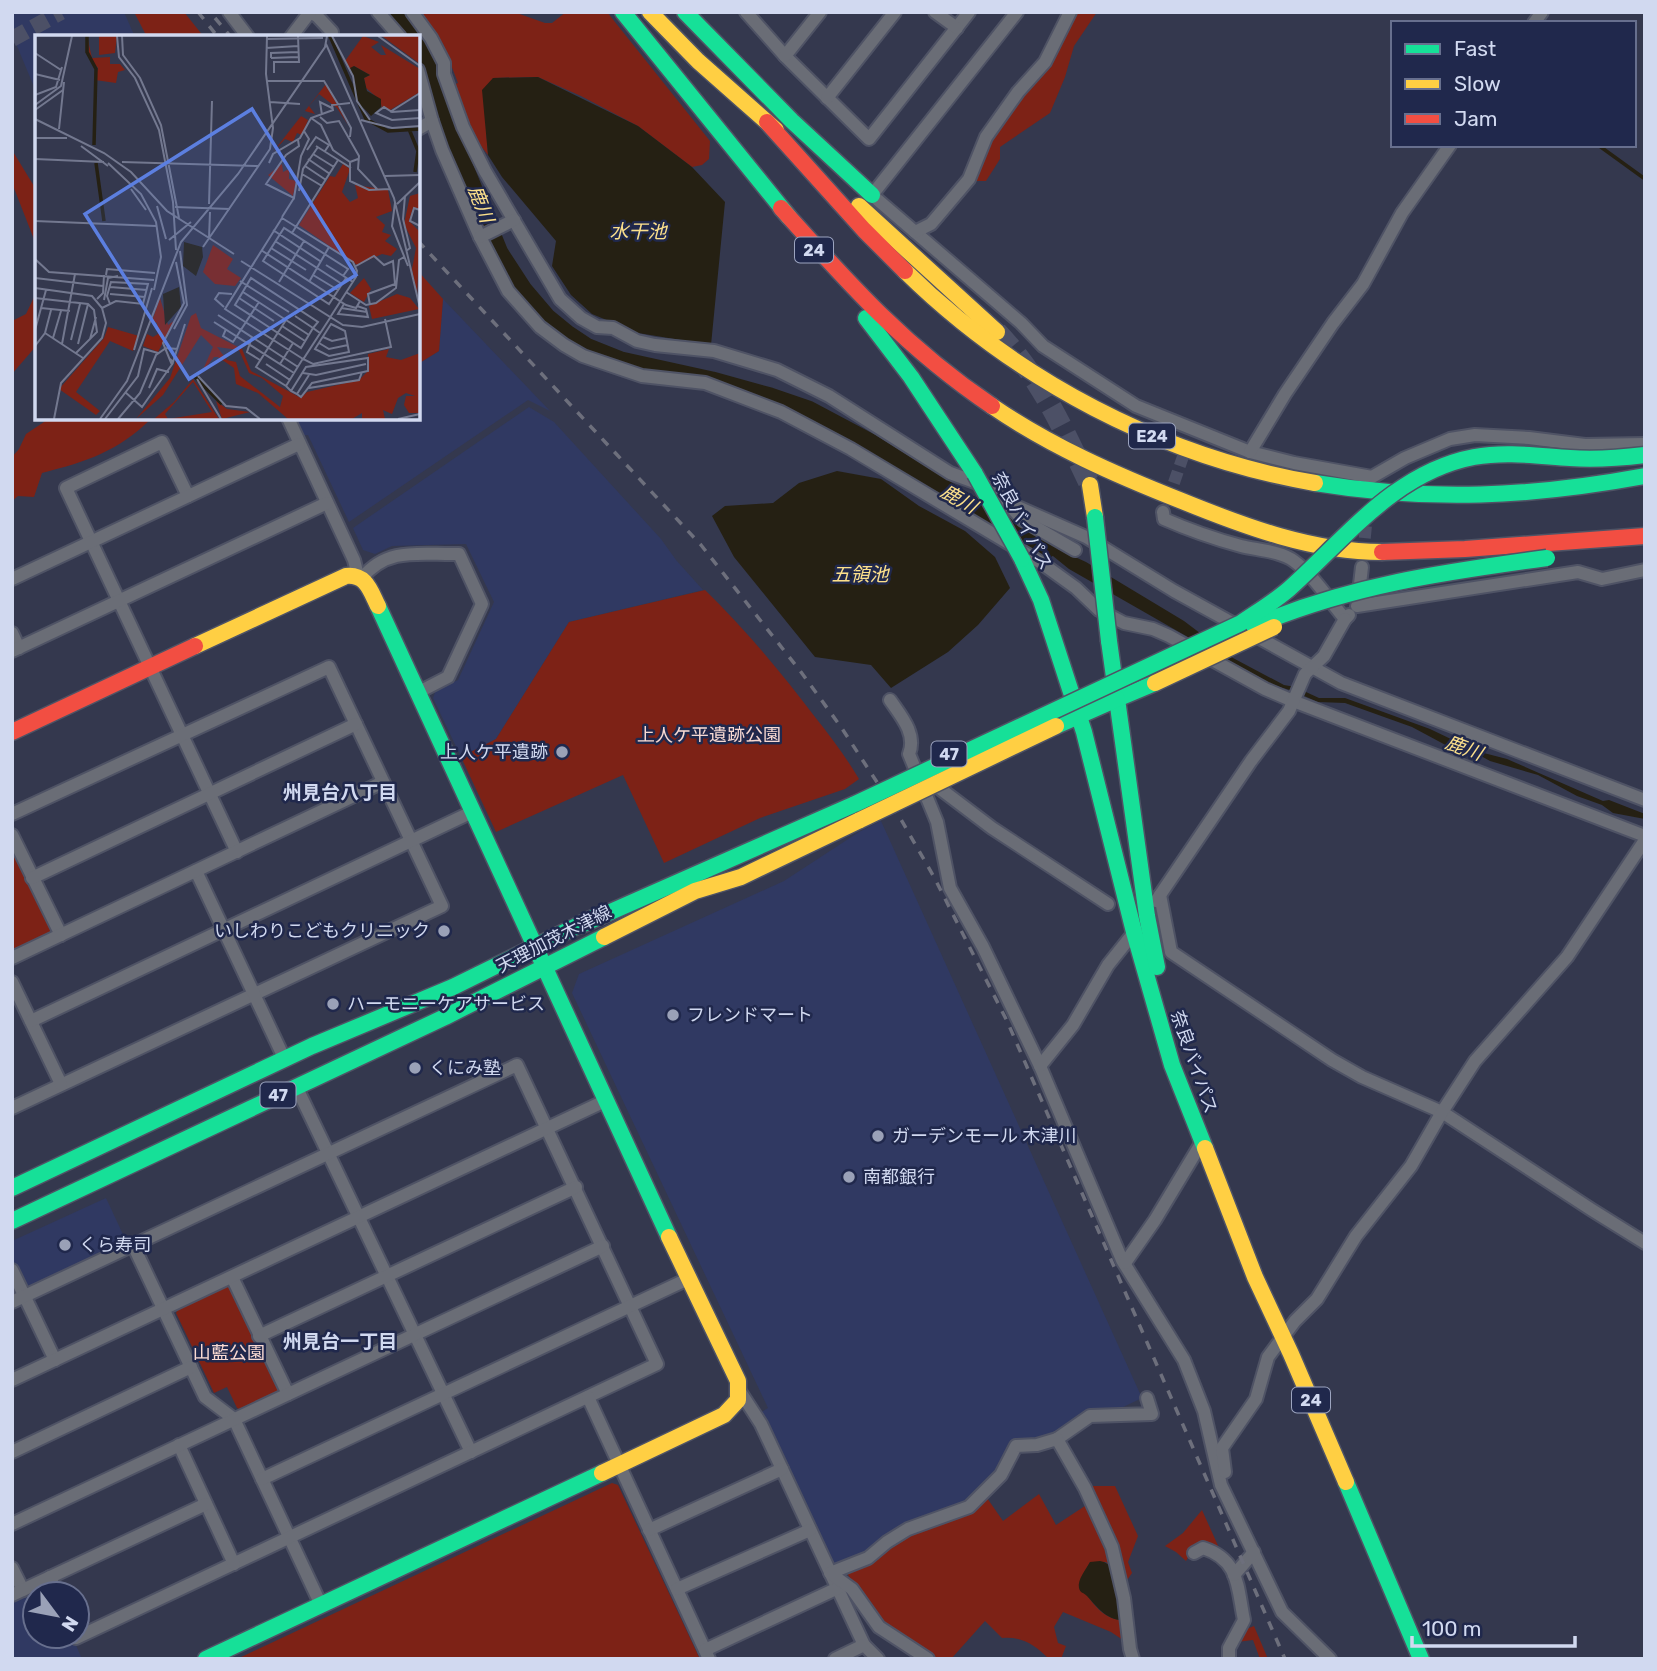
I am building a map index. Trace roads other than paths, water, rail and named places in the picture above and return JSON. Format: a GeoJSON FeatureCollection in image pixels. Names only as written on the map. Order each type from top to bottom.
{"type":"FeatureCollection","features":[{"type":"Feature","properties":{"kind":"main road","name":"奈良バイパス"},"geometry":{"type":"LineString","coordinates":[[623,12],[781,208],[911,377],[975,474],[1022,559],[1041,600],[1079,715],[1172,1065],[1255,1277],[1421,1659]]}},
{"type":"Feature","properties":{"kind":"main road"},"geometry":{"type":"LineString","coordinates":[[650,12],[698,61],[997,332]]}},
{"type":"Feature","properties":{"kind":"main road"},"geometry":{"type":"LineString","coordinates":[[685,12],[792,121],[872,195]]}},
{"type":"Feature","properties":{"kind":"main road","name":"E24"},"geometry":{"type":"LineString","coordinates":[[767,122],[879,245],[970,329],[1038,376],[1109,416],[1149,434],[1195,452],[1277,475],[1363,490],[1412,495],[1458,497],[1548,492],[1645,476]]}},
{"type":"Feature","properties":{"kind":"main road"},"geometry":{"type":"LineString","coordinates":[[781,208],[872,308],[926,359],[957,383],[1016,422],[1080,457],[1187,504],[1287,538],[1339,549],[1451,550],[1645,538]]}},
{"type":"Feature","properties":{"kind":"main road"},"geometry":{"type":"LineString","coordinates":[[1114,675],[1146,656],[1235,614],[1259,599],[1295,570],[1368,498],[1410,467],[1426,459],[1458,448],[1490,443],[1521,445],[1570,458]]}},
{"type":"Feature","properties":{"kind":"main road"},"geometry":{"type":"LineString","coordinates":[[856,808],[1241,623],[1293,585],[1384,499],[1428,471],[1459,460],[1494,454],[1570,458],[1645,455]]}},
{"type":"Feature","properties":{"kind":"main road","name":"奈良バイパス"},"geometry":{"type":"LineString","coordinates":[[1090,485],[1147,916],[1163,995],[1196,1106],[1202,1142]]}},
{"type":"Feature","properties":{"kind":"main road"},"geometry":{"type":"LineString","coordinates":[[856,808],[1309,603],[1389,581],[1547,558],[1645,538]]}},
{"type":"Feature","properties":{"kind":"main road"},"geometry":{"type":"LineString","coordinates":[[1117,699],[1262,632],[1342,603],[1547,558]]}},
{"type":"Feature","properties":{"kind":"main road"},"geometry":{"type":"LineString","coordinates":[[12,732],[346,576],[360,577],[369,587],[738,1381],[741,1394],[738,1404],[724,1415],[206,1659]]}},
{"type":"Feature","properties":{"kind":"main road","name":"47"},"geometry":{"type":"LineString","coordinates":[[856,808],[1114,675]]}},
{"type":"Feature","properties":{"kind":"main road","name":"47"},"geometry":{"type":"LineString","coordinates":[[856,808],[1117,699]]}},
{"type":"Feature","properties":{"kind":"main road","name":"天理加茂木津線"},"geometry":{"type":"LineString","coordinates":[[12,1221],[445,1017],[695,891],[711,878],[856,808]]}},
{"type":"Feature","properties":{"kind":"main road","name":"天理加茂木津線"},"geometry":{"type":"LineString","coordinates":[[12,1188],[376,1017],[453,987],[581,925],[856,808]]}},
{"type":"Feature","properties":{"kind":"street"},"geometry":{"type":"LineString","coordinates":[[229,12],[246,35]]}},
{"type":"Feature","properties":{"kind":"street"},"geometry":{"type":"LineString","coordinates":[[293,35],[310,12],[332,32]]}},
{"type":"Feature","properties":{"kind":"street"},"geometry":{"type":"LineString","coordinates":[[378,12],[398,35]]}},
{"type":"Feature","properties":{"kind":"street"},"geometry":{"type":"LineString","coordinates":[[412,12],[431,38],[443,63],[444,74],[463,127],[485,171],[560,299],[581,318],[597,327],[613,328],[637,341],[714,351],[777,370],[830,396],[950,473],[984,485],[1023,520],[1075,550]]}},
{"type":"Feature","properties":{"kind":"street"},"geometry":{"type":"LineString","coordinates":[[746,12],[785,56],[869,139],[969,12]]}},
{"type":"Feature","properties":{"kind":"street"},"geometry":{"type":"LineString","coordinates":[[785,56],[820,12]]}},
{"type":"Feature","properties":{"kind":"street"},"geometry":{"type":"LineString","coordinates":[[827,99],[895,12]]}},
{"type":"Feature","properties":{"kind":"street"},"geometry":{"type":"LineString","coordinates":[[935,12],[957,28]]}},
{"type":"Feature","properties":{"kind":"street"},"geometry":{"type":"LineString","coordinates":[[1017,12],[872,195],[1021,323],[1043,346],[1136,406],[1191,434],[1294,463],[1372,477],[1405,458],[1450,439],[1475,435],[1585,444],[1645,444]]}},
{"type":"Feature","properties":{"kind":"street"},"geometry":{"type":"LineString","coordinates":[[915,232],[931,224],[969,179],[986,137],[1018,92],[1045,62],[1070,12]]}},
{"type":"Feature","properties":{"kind":"street"},"geometry":{"type":"LineString","coordinates":[[420,77],[442,150],[480,237],[509,291],[540,327],[583,356],[642,376],[705,383],[781,412],[851,449],[1040,562],[1107,614],[1124,623],[1153,629],[1169,636],[1265,689],[1645,838],[1567,957],[1475,1061],[1411,1166],[1356,1236],[1317,1299],[1268,1357],[1256,1399],[1222,1448],[1228,1497]]}},
{"type":"Feature","properties":{"kind":"street"},"geometry":{"type":"LineString","coordinates":[[420,128],[432,121]]}},
{"type":"Feature","properties":{"kind":"street"},"geometry":{"type":"LineString","coordinates":[[1250,452],[1285,394],[1363,284],[1402,213],[1449,147]]}},
{"type":"Feature","properties":{"kind":"street"},"geometry":{"type":"LineString","coordinates":[[480,237],[514,220]]}},
{"type":"Feature","properties":{"kind":"street"},"geometry":{"type":"LineString","coordinates":[[289,420],[360,577],[372,565],[391,555],[459,554],[482,604],[448,677],[417,693]]}},
{"type":"Feature","properties":{"kind":"street"},"geometry":{"type":"LineString","coordinates":[[188,496],[162,442],[66,488],[237,852]]}},
{"type":"Feature","properties":{"kind":"street"},"geometry":{"type":"LineString","coordinates":[[12,579],[299,444]]}},
{"type":"Feature","properties":{"kind":"street"},"geometry":{"type":"LineString","coordinates":[[1004,501],[1086,537],[1309,670],[1645,800]]}},
{"type":"Feature","properties":{"kind":"street"},"geometry":{"type":"LineString","coordinates":[[12,633],[16,649],[327,503]]}},
{"type":"Feature","properties":{"kind":"street"},"geometry":{"type":"LineString","coordinates":[[1163,512],[1164,519],[1181,527],[1287,557],[1295,562],[1345,619]]}},
{"type":"Feature","properties":{"kind":"street"},"geometry":{"type":"LineString","coordinates":[[1040,1066],[1073,1025],[1108,965],[1147,916],[1251,761],[1289,711],[1309,670],[1324,656],[1345,619],[1357,606],[1362,567]]}},
{"type":"Feature","properties":{"kind":"street"},"geometry":{"type":"LineString","coordinates":[[1357,606],[1578,572],[1602,579],[1645,570]]}},
{"type":"Feature","properties":{"kind":"street"},"geometry":{"type":"LineString","coordinates":[[12,814],[329,667],[442,906],[12,1108]]}},
{"type":"Feature","properties":{"kind":"street"},"geometry":{"type":"LineString","coordinates":[[890,700],[905,723],[913,745],[909,754],[937,822],[950,888],[983,947],[1040,1066],[1125,1263],[1184,1360],[1204,1411],[1216,1471],[1282,1612],[1330,1659]]}},
{"type":"Feature","properties":{"kind":"street"},"geometry":{"type":"LineString","coordinates":[[32,877],[356,724]]}},
{"type":"Feature","properties":{"kind":"street"},"geometry":{"type":"LineString","coordinates":[[919,778],[931,781],[992,828],[1108,904]]}},
{"type":"Feature","properties":{"kind":"street"},"geometry":{"type":"LineString","coordinates":[[12,958],[383,782]]}},
{"type":"Feature","properties":{"kind":"street"},"geometry":{"type":"LineString","coordinates":[[32,1021],[472,812]]}},
{"type":"Feature","properties":{"kind":"street"},"geometry":{"type":"LineString","coordinates":[[12,835],[61,935]]}},
{"type":"Feature","properties":{"kind":"street"},"geometry":{"type":"LineString","coordinates":[[196,871],[285,1060]]}},
{"type":"Feature","properties":{"kind":"street"},"geometry":{"type":"LineString","coordinates":[[1160,895],[1171,952],[1332,1060],[1362,1077],[1442,1112],[1645,1242]]}},
{"type":"Feature","properties":{"kind":"street"},"geometry":{"type":"LineString","coordinates":[[12,982],[61,1084]]}},
{"type":"Feature","properties":{"kind":"street"},"geometry":{"type":"LineString","coordinates":[[12,1302],[517,1065],[657,1364],[91,1631]]}},
{"type":"Feature","properties":{"kind":"street"},"geometry":{"type":"LineString","coordinates":[[296,1086],[471,1452]]}},
{"type":"Feature","properties":{"kind":"street"},"geometry":{"type":"LineString","coordinates":[[12,1380],[607,1100]]}},
{"type":"Feature","properties":{"kind":"street"},"geometry":{"type":"LineString","coordinates":[[1125,1263],[1155,1220],[1202,1142]]}},
{"type":"Feature","properties":{"kind":"street"},"geometry":{"type":"LineString","coordinates":[[259,1336],[576,1187]]}},
{"type":"Feature","properties":{"kind":"street"},"geometry":{"type":"LineString","coordinates":[[12,1524],[603,1246]]}},
{"type":"Feature","properties":{"kind":"street"},"geometry":{"type":"LineString","coordinates":[[134,1247],[205,1397],[234,1419],[321,1605]]}},
{"type":"Feature","properties":{"kind":"street"},"geometry":{"type":"LineString","coordinates":[[12,1270],[55,1360]]}},
{"type":"Feature","properties":{"kind":"street"},"geometry":{"type":"LineString","coordinates":[[232,1277],[288,1394]]}},
{"type":"Feature","properties":{"kind":"street"},"geometry":{"type":"LineString","coordinates":[[262,1479],[690,1278]]}},
{"type":"Feature","properties":{"kind":"street"},"geometry":{"type":"LineString","coordinates":[[12,1452],[191,1367]]}},
{"type":"Feature","properties":{"kind":"street"},"geometry":{"type":"LineString","coordinates":[[741,1394],[761,1424],[864,1645],[878,1659]]}},
{"type":"Feature","properties":{"kind":"street"},"geometry":{"type":"LineString","coordinates":[[587,1397],[707,1654],[838,1588]]}},
{"type":"Feature","properties":{"kind":"street"},"geometry":{"type":"LineString","coordinates":[[830,1573],[868,1559],[887,1542],[908,1529],[969,1507],[1001,1475],[1016,1446],[1037,1445],[1057,1439],[1090,1416],[1152,1414],[1147,1398]]}},
{"type":"Feature","properties":{"kind":"street"},"geometry":{"type":"LineString","coordinates":[[1057,1439],[1085,1488],[1112,1547],[1119,1570],[1133,1659]]}},
{"type":"Feature","properties":{"kind":"street"},"geometry":{"type":"LineString","coordinates":[[179,1446],[234,1564]]}},
{"type":"Feature","properties":{"kind":"street"},"geometry":{"type":"LineString","coordinates":[[649,1530],[782,1469]]}},
{"type":"Feature","properties":{"kind":"street"},"geometry":{"type":"LineString","coordinates":[[12,1568],[18,1593],[206,1504]]}},
{"type":"Feature","properties":{"kind":"street"},"geometry":{"type":"LineString","coordinates":[[677,1589],[810,1530]]}},
{"type":"Feature","properties":{"kind":"street"},"geometry":{"type":"LineString","coordinates":[[1194,1553],[1203,1548],[1217,1552],[1227,1559],[1234,1575],[1244,1620],[1229,1648],[1228,1659]]}},
{"type":"Feature","properties":{"kind":"street"},"geometry":{"type":"LineString","coordinates":[[1234,1575],[1254,1552]]}},
{"type":"Feature","properties":{"kind":"street"},"geometry":{"type":"LineString","coordinates":[[830,1573],[852,1589],[879,1627],[928,1659]]}},
{"type":"Feature","properties":{"kind":"street"},"geometry":{"type":"LineString","coordinates":[[835,1659],[864,1645]]}},
{"type":"Feature","properties":{"kind":"water","name":"水干池"},"geometry":{"type":"Polygon","coordinates":[[[538,77],[638,126],[692,167],[725,202],[711,345],[638,333],[592,314],[571,295],[552,266],[556,241],[502,177],[488,155],[482,90],[493,78],[538,77]]]}},
{"type":"Feature","properties":{"kind":"water","name":"五領池"},"geometry":{"type":"Polygon","coordinates":[[[837,471],[881,479],[919,506],[965,531],[995,557],[1010,588],[978,625],[948,652],[891,688],[871,665],[815,657],[734,557],[712,516],[725,506],[773,503],[799,483],[837,471]]]}},
{"type":"Feature","properties":{"kind":"water"},"geometry":{"type":"Polygon","coordinates":[[[1027,535],[1086,562],[1184,621],[1233,658],[1284,685],[1319,698],[1345,698],[1430,729],[1476,751],[1507,759],[1603,801],[1609,800],[1645,814],[1645,819],[1613,813],[1602,805],[1577,796],[1538,775],[1453,749],[1412,727],[1345,703],[1318,702],[1270,684],[1069,569],[1027,535]]]}},
{"type":"Feature","properties":{"kind":"water"},"geometry":{"type":"Polygon","coordinates":[[[1090,1562],[1108,1564],[1117,1576],[1124,1620],[1107,1616],[1079,1590],[1081,1578],[1090,1562]]]}},
{"type":"Feature","properties":{"kind":"waterway","name":"鹿川"},"geometry":{"type":"LineString","coordinates":[[395,12],[412,35]]}},
{"type":"Feature","properties":{"kind":"waterway","name":"鹿川"},"geometry":{"type":"LineString","coordinates":[[420,47],[431,67],[455,145],[499,253],[523,290],[546,317],[568,335],[586,347],[621,361],[712,381],[808,410],[872,444],[965,502],[1048,548]]}},
{"type":"Feature","properties":{"kind":"waterway"},"geometry":{"type":"LineString","coordinates":[[1601,147],[1645,179]]}},
{"type":"Feature","properties":{"kind":"tunnel"},"geometry":{"type":"LineString","coordinates":[[12,39],[61,12]]}},
{"type":"Feature","properties":{"kind":"tunnel"},"geometry":{"type":"LineString","coordinates":[[997,332],[1013,349],[1039,386],[1090,485]]}},
{"type":"Feature","properties":{"kind":"tunnel"},"geometry":{"type":"LineString","coordinates":[[1168,500],[1188,442]]}},
{"type":"Feature","properties":{"kind":"tunnel"},"geometry":{"type":"LineString","coordinates":[[1363,556],[1367,515]]}},
{"type":"Feature","properties":{"kind":"railway"},"geometry":{"type":"LineString","coordinates":[[198,12],[216,35]]}},
{"type":"Feature","properties":{"kind":"railway"},"geometry":{"type":"LineString","coordinates":[[215,18],[229,35]]}},
{"type":"Feature","properties":{"kind":"railway"},"geometry":{"type":"LineString","coordinates":[[420,243],[701,545],[801,672],[841,727],[899,816],[934,877],[1007,1021],[1285,1659]]}},
{"type":"Feature","properties":{"kind":"place","name":"上人ケ平遺跡"},"geometry":{"type":"Point","coordinates":[562,752]}},
{"type":"Feature","properties":{"kind":"place","name":"いしわりこどもクリニック"},"geometry":{"type":"Point","coordinates":[444,931]}},
{"type":"Feature","properties":{"kind":"place","name":"ハーモニーケアサービス"},"geometry":{"type":"Point","coordinates":[333,1004]}},
{"type":"Feature","properties":{"kind":"place","name":"フレンドマート"},"geometry":{"type":"Point","coordinates":[673,1015]}},
{"type":"Feature","properties":{"kind":"place","name":"くにみ塾"},"geometry":{"type":"Point","coordinates":[415,1068]}},
{"type":"Feature","properties":{"kind":"place","name":"ガーデンモール 木津川"},"geometry":{"type":"Point","coordinates":[878,1136]}},
{"type":"Feature","properties":{"kind":"place","name":"南都銀行"},"geometry":{"type":"Point","coordinates":[849,1177]}},
{"type":"Feature","properties":{"kind":"place","name":"くら寿司"},"geometry":{"type":"Point","coordinates":[65,1245]}},
{"type":"Feature","properties":{"kind":"district","name":"州見台八丁目"},"geometry":{"type":"Point","coordinates":[340,792]}},
{"type":"Feature","properties":{"kind":"district","name":"州見台一丁目"},"geometry":{"type":"Point","coordinates":[340,1341]}},
{"type":"Feature","properties":{"kind":"park label","name":"上人ケ平遺跡公園"},"geometry":{"type":"Point","coordinates":[709,735]}},
{"type":"Feature","properties":{"kind":"park label","name":"山藍公園"},"geometry":{"type":"Point","coordinates":[229,1353]}}]}
